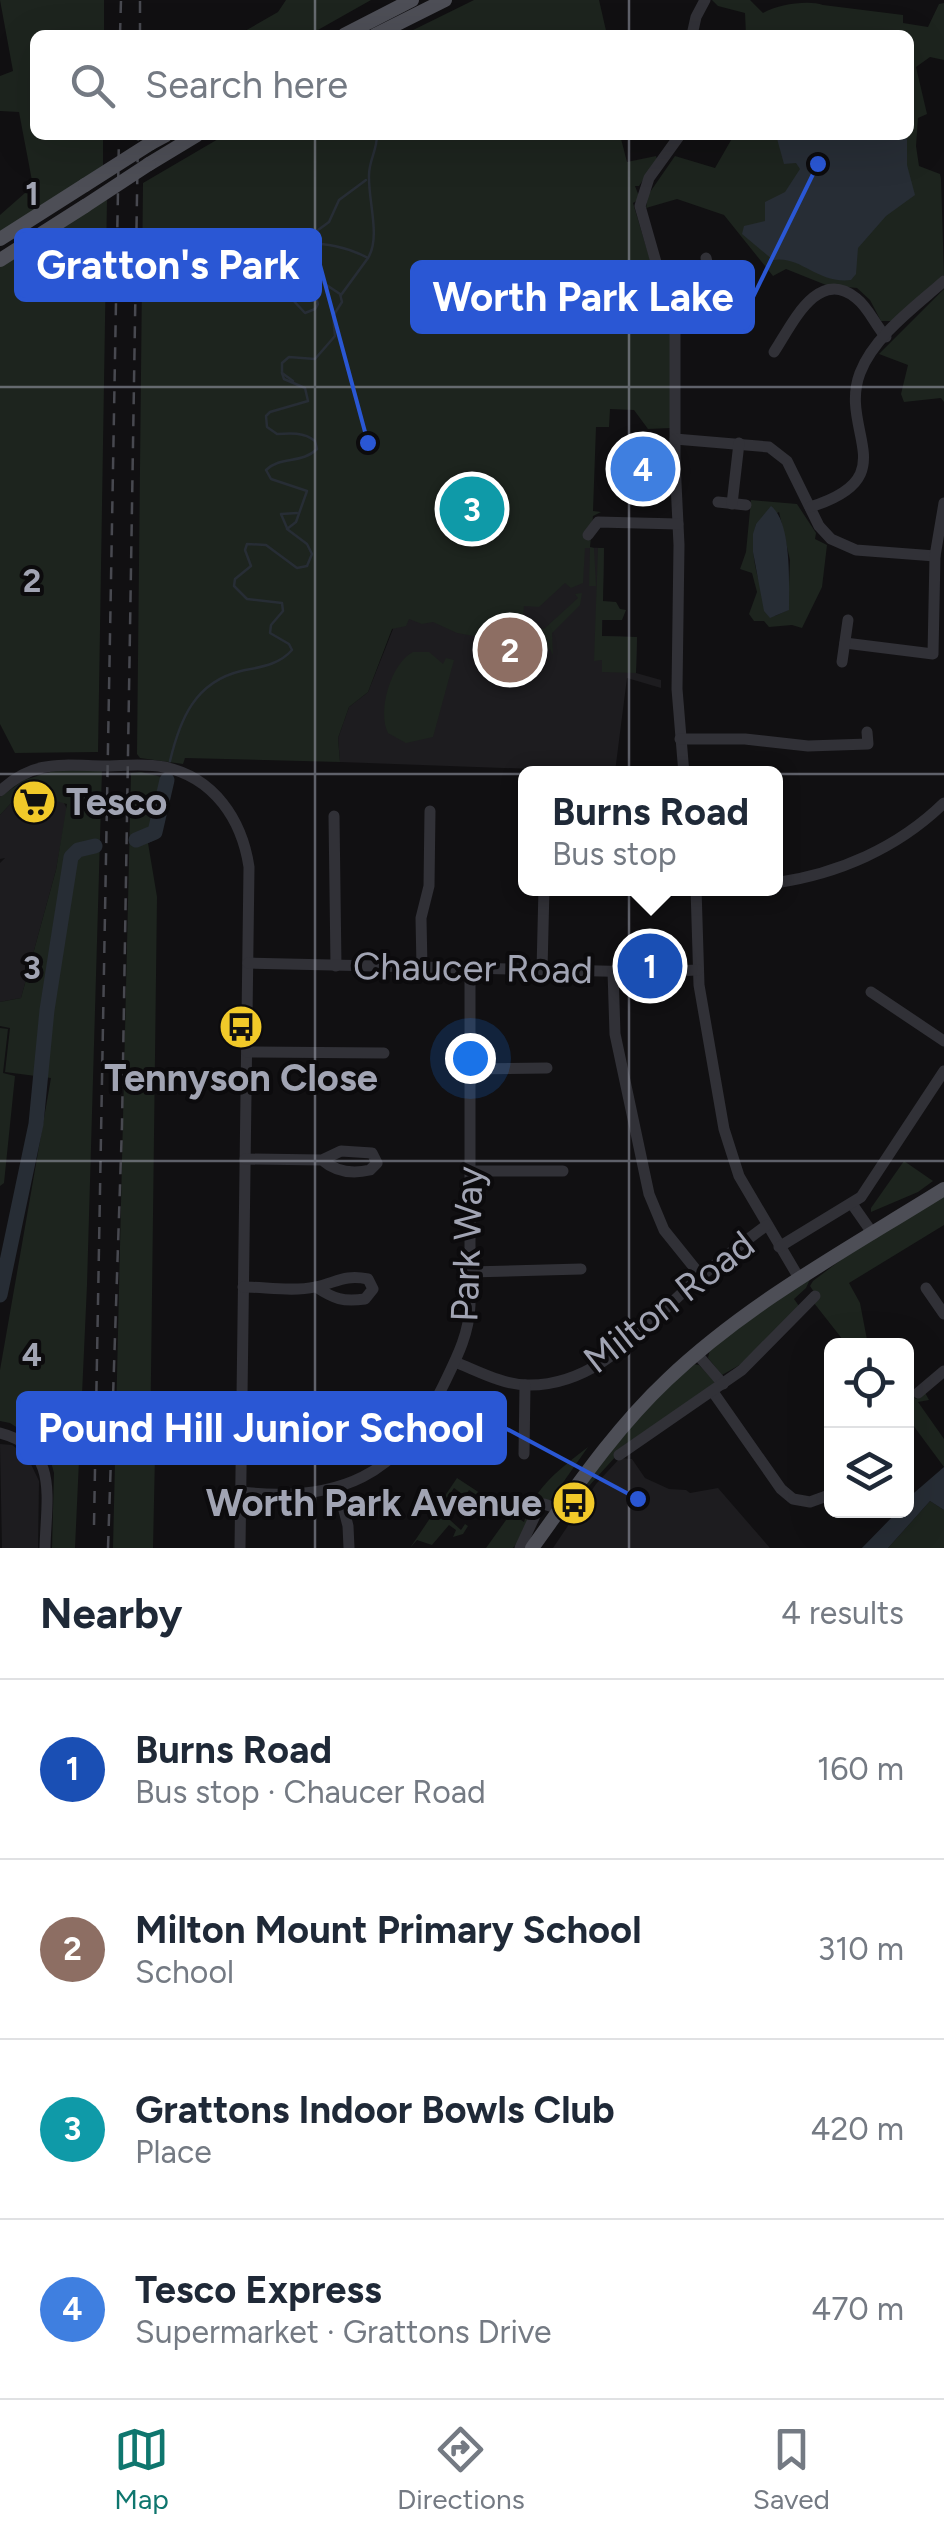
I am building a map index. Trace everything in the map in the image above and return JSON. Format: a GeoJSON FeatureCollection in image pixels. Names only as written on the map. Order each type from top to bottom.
{"type":"FeatureCollection","features":[{"type":"Feature","properties":{"kind":"main road"},"geometry":{"type":"LineString","coordinates":[[354,30],[412,0]]}},
{"type":"Feature","properties":{"kind":"main road"},"geometry":{"type":"LineString","coordinates":[[385,30],[445,0]]}},
{"type":"Feature","properties":{"kind":"main road"},"geometry":{"type":"LineString","coordinates":[[0,239],[157,140]]}},
{"type":"Feature","properties":{"kind":"main road"},"geometry":{"type":"LineString","coordinates":[[0,260],[189,140]]}},
{"type":"Feature","properties":{"kind":"main road"},"geometry":{"type":"LineString","coordinates":[[532,1548],[629,1420],[697,1354],[799,1278],[944,1189]]}},
{"type":"Feature","properties":{"kind":"street"},"geometry":{"type":"LineString","coordinates":[[693,30],[699,1]]}},
{"type":"Feature","properties":{"kind":"street"},"geometry":{"type":"LineString","coordinates":[[676,140],[649,178],[640,206],[675,328],[677,668],[683,766]]}},
{"type":"Feature","properties":{"kind":"street"},"geometry":{"type":"LineString","coordinates":[[671,310],[706,296],[711,287],[706,258]]}},
{"type":"Feature","properties":{"kind":"street"},"geometry":{"type":"LineString","coordinates":[[810,506],[845,493],[860,472],[864,452],[857,384],[866,360],[944,281]]}},
{"type":"Feature","properties":{"kind":"street"},"geometry":{"type":"LineString","coordinates":[[774,352],[807,303],[817,293],[829,289],[853,296],[886,336]]}},
{"type":"Feature","properties":{"kind":"street"},"geometry":{"type":"LineString","coordinates":[[675,439],[756,444],[778,452],[787,461],[824,532],[841,544],[867,551],[936,556]]}},
{"type":"Feature","properties":{"kind":"street"},"geometry":{"type":"LineString","coordinates":[[739,444],[725,503],[746,505]]}},
{"type":"Feature","properties":{"kind":"street"},"geometry":{"type":"LineString","coordinates":[[845,643],[938,654],[936,556],[944,503]]}},
{"type":"Feature","properties":{"kind":"street"},"geometry":{"type":"LineString","coordinates":[[588,535],[598,522],[678,524]]}},
{"type":"Feature","properties":{"kind":"street"},"geometry":{"type":"LineString","coordinates":[[842,662],[848,620]]}},
{"type":"Feature","properties":{"kind":"street"},"geometry":{"type":"LineString","coordinates":[[680,740],[744,739],[808,746],[868,742]]}},
{"type":"Feature","properties":{"kind":"street"},"geometry":{"type":"LineString","coordinates":[[0,791],[37,768],[65,763],[161,766],[203,784],[226,805],[247,851],[240,1548]]}},
{"type":"Feature","properties":{"kind":"street"},"geometry":{"type":"LineString","coordinates":[[783,881],[827,872],[864,858],[922,823],[944,803]]}},
{"type":"Feature","properties":{"kind":"street"},"geometry":{"type":"LineString","coordinates":[[422,967],[422,918],[430,878],[430,811]]}},
{"type":"Feature","properties":{"kind":"street"},"geometry":{"type":"LineString","coordinates":[[334,816],[336,966]]}},
{"type":"Feature","properties":{"kind":"street"},"geometry":{"type":"LineString","coordinates":[[542,970],[544,896]]}},
{"type":"Feature","properties":{"kind":"street"},"geometry":{"type":"LineString","coordinates":[[696,896],[698,970],[727,1141],[739,1176],[799,1278]]}},
{"type":"Feature","properties":{"kind":"street","name":"Chaucer Road"},"geometry":{"type":"LineString","coordinates":[[248,963],[698,970]]}},
{"type":"Feature","properties":{"kind":"street","name":"Park Way"},"geometry":{"type":"LineString","coordinates":[[241,1492],[292,1496],[338,1487],[376,1471],[400,1451],[424,1422],[455,1362],[469,1323],[470,968]]}},
{"type":"Feature","properties":{"kind":"street"},"geometry":{"type":"LineString","coordinates":[[613,971],[615,1034],[649,1194],[664,1230],[701,1276]]}},
{"type":"Feature","properties":{"kind":"street"},"geometry":{"type":"LineString","coordinates":[[871,992],[944,1041]]}},
{"type":"Feature","properties":{"kind":"street"},"geometry":{"type":"LineString","coordinates":[[247,1052],[384,1053]]}},
{"type":"Feature","properties":{"kind":"street"},"geometry":{"type":"LineString","coordinates":[[470,1069],[547,1068]]}},
{"type":"Feature","properties":{"kind":"street"},"geometry":{"type":"LineString","coordinates":[[779,1247],[852,1204],[867,1190],[944,1071]]}},
{"type":"Feature","properties":{"kind":"street"},"geometry":{"type":"LineString","coordinates":[[245,1159],[322,1160]]}},
{"type":"Feature","properties":{"kind":"street"},"geometry":{"type":"LineString","coordinates":[[470,1171],[563,1171]]}},
{"type":"Feature","properties":{"kind":"street"},"geometry":{"type":"LineString","coordinates":[[852,1204],[873,1234]]}},
{"type":"Feature","properties":{"kind":"street","name":"Milton Road"},"geometry":{"type":"LineString","coordinates":[[455,1362],[525,1385],[562,1381],[592,1368],[767,1225]]}},
{"type":"Feature","properties":{"kind":"street"},"geometry":{"type":"LineString","coordinates":[[470,1272],[580,1269]]}},
{"type":"Feature","properties":{"kind":"street"},"geometry":{"type":"LineString","coordinates":[[243,1287],[316,1288]]}},
{"type":"Feature","properties":{"kind":"street"},"geometry":{"type":"LineString","coordinates":[[926,1288],[944,1314]]}},
{"type":"Feature","properties":{"kind":"street"},"geometry":{"type":"LineString","coordinates":[[619,1455],[718,1388],[759,1354],[815,1296]]}},
{"type":"Feature","properties":{"kind":"street"},"geometry":{"type":"LineString","coordinates":[[922,1308],[934,1300]]}},
{"type":"Feature","properties":{"kind":"street"},"geometry":{"type":"LineString","coordinates":[[697,1354],[787,1494],[810,1502],[824,1497]]}},
{"type":"Feature","properties":{"kind":"street"},"geometry":{"type":"LineString","coordinates":[[918,1393],[944,1371]]}},
{"type":"Feature","properties":{"kind":"street"},"geometry":{"type":"LineString","coordinates":[[932,1380],[942,1394]]}},
{"type":"Feature","properties":{"kind":"street"},"geometry":{"type":"LineString","coordinates":[[524,1454],[525,1385]]}},
{"type":"Feature","properties":{"kind":"street"},"geometry":{"type":"LineString","coordinates":[[0,1433],[31,1447],[44,1467],[45,1548]]}},
{"type":"Feature","properties":{"kind":"street"},"geometry":{"type":"LineString","coordinates":[[338,1487],[349,1548]]}},
{"type":"Feature","properties":{"kind":"street"},"geometry":{"type":"LineString","coordinates":[[520,1548],[539,1507],[547,1505],[559,1510]]}},
{"type":"Feature","properties":{"kind":"shaded area"},"geometry":{"type":"Polygon","coordinates":[[[0,0],[104,0],[104,30],[30,30],[30,140],[103,140],[103,166],[0,233],[0,215],[33,186],[19,112],[0,111],[0,76],[13,71],[0,0]]]}},
{"type":"Feature","properties":{"kind":"shaded area"},"geometry":{"type":"Polygon","coordinates":[[[286,0],[371,0],[318,30],[247,30],[278,12],[286,0]]]}},
{"type":"Feature","properties":{"kind":"shaded area"},"geometry":{"type":"Polygon","coordinates":[[[474,0],[599,0],[606,30],[413,30],[474,0]]]}},
{"type":"Feature","properties":{"kind":"shaded area"},"geometry":{"type":"Polygon","coordinates":[[[712,0],[750,0],[763,13],[785,5],[817,4],[903,15],[903,23],[928,27],[939,4],[944,3],[944,60],[930,57],[916,67],[927,114],[918,118],[916,146],[919,166],[940,174],[944,275],[896,321],[881,321],[870,300],[857,288],[826,285],[786,269],[773,276],[724,215],[677,199],[646,208],[648,195],[675,156],[715,168],[731,140],[914,140],[914,30],[746,30],[745,13],[718,6],[712,0]]]}},
{"type":"Feature","properties":{"kind":"shaded area"},"geometry":{"type":"Polygon","coordinates":[[[216,140],[621,140],[627,162],[656,156],[639,186],[635,186],[640,199],[633,203],[670,326],[671,428],[648,429],[634,410],[610,409],[609,427],[596,427],[593,511],[601,512],[593,516],[590,547],[594,548],[596,586],[589,586],[590,548],[585,548],[583,583],[571,588],[565,583],[539,607],[524,606],[522,627],[544,629],[578,598],[575,594],[582,593],[580,605],[552,633],[553,655],[550,649],[513,658],[515,666],[508,668],[509,656],[529,651],[525,641],[457,633],[433,622],[422,624],[409,619],[406,626],[392,629],[368,692],[349,707],[338,738],[340,762],[185,758],[183,764],[140,758],[137,754],[143,183],[216,140]]]}},
{"type":"Feature","properties":{"kind":"shaded area"},"geometry":{"type":"Polygon","coordinates":[[[777,140],[907,140],[907,165],[915,195],[886,216],[858,248],[856,274],[851,280],[828,278],[792,262],[773,260],[742,234],[744,226],[765,221],[765,202],[785,192],[800,169],[796,163],[784,164],[777,140]]]}},
{"type":"Feature","properties":{"kind":"shaded area"},"geometry":{"type":"Polygon","coordinates":[[[107,198],[98,752],[15,753],[0,724],[0,266],[107,198]]]}},
{"type":"Feature","properties":{"kind":"shaded area"},"geometry":{"type":"Polygon","coordinates":[[[944,289],[944,402],[941,398],[904,402],[901,394],[908,365],[879,354],[944,289]]]}},
{"type":"Feature","properties":{"kind":"shaded area"},"geometry":{"type":"Polygon","coordinates":[[[751,500],[797,504],[816,533],[815,539],[827,545],[822,587],[802,628],[769,627],[764,621],[754,621],[749,614],[757,592],[752,573],[740,569],[746,552],[751,500]],[[779,512],[756,524],[756,572],[775,616],[788,610],[790,560],[779,512]]]}},
{"type":"Feature","properties":{"kind":"shaded area"},"geometry":{"type":"Polygon","coordinates":[[[771,506],[783,525],[786,539],[789,610],[770,618],[764,611],[753,534],[771,506]]]}},
{"type":"Feature","properties":{"kind":"shaded area"},"geometry":{"type":"Polygon","coordinates":[[[399,542],[604,548],[602,636],[637,637],[636,673],[661,680],[661,688],[627,678],[616,766],[518,768],[340,762],[338,738],[349,707],[368,692],[397,619],[399,542]]]}},
{"type":"Feature","properties":{"kind":"shaded area"},"geometry":{"type":"Polygon","coordinates":[[[598,548],[604,548],[603,601],[616,602],[626,610],[622,620],[602,620],[602,636],[637,637],[636,673],[602,672],[602,660],[594,661],[598,548]]]}},
{"type":"Feature","properties":{"kind":"shaded area"},"geometry":{"type":"Polygon","coordinates":[[[413,652],[429,652],[443,664],[446,658],[454,660],[433,737],[406,743],[388,733],[384,713],[388,688],[398,666],[413,652]]]}},
{"type":"Feature","properties":{"kind":"shaded area"},"geometry":{"type":"Polygon","coordinates":[[[57,770],[102,770],[75,1548],[52,1548],[54,1473],[47,1447],[10,1423],[0,1421],[0,1370],[51,1078],[5,1072],[10,1028],[0,1026],[0,1002],[21,998],[56,870],[67,804],[24,793],[21,803],[11,803],[0,815],[0,797],[24,780],[57,770]]]}},
{"type":"Feature","properties":{"kind":"shaded area"},"geometry":{"type":"Polygon","coordinates":[[[131,773],[170,779],[157,839],[148,843],[157,897],[150,1455],[155,1455],[153,1548],[113,1548],[131,773]]]}},
{"type":"Feature","properties":{"kind":"shaded area"},"geometry":{"type":"Polygon","coordinates":[[[23,793],[63,801],[67,809],[56,870],[21,998],[0,1002],[0,863],[5,858],[0,859],[0,815],[11,803],[21,802],[23,793]]]}},
{"type":"Feature","properties":{"kind":"shaded area"},"geometry":{"type":"Polygon","coordinates":[[[0,1028],[8,1029],[3,1073],[15,1076],[4,1183],[0,1186],[0,1028]]]}},
{"type":"Feature","properties":{"kind":"shaded area"},"geometry":{"type":"Polygon","coordinates":[[[904,1161],[933,1181],[918,1192],[871,1212],[871,1208],[904,1161]]]}},
{"type":"Feature","properties":{"kind":"shaded area"},"geometry":{"type":"Polygon","coordinates":[[[944,1195],[944,1225],[849,1283],[860,1303],[867,1338],[842,1338],[814,1303],[818,1298],[810,1286],[813,1281],[944,1195]]]}},
{"type":"Feature","properties":{"kind":"shaded area"},"geometry":{"type":"Polygon","coordinates":[[[812,1275],[794,1299],[799,1306],[743,1363],[722,1375],[708,1358],[710,1349],[812,1275]]]}},
{"type":"Feature","properties":{"kind":"shaded area"},"geometry":{"type":"Polygon","coordinates":[[[693,1364],[699,1365],[714,1385],[617,1450],[617,1455],[578,1498],[575,1496],[648,1406],[693,1364]]]}},
{"type":"Feature","properties":{"kind":"shaded area"},"geometry":{"type":"Polygon","coordinates":[[[924,1391],[929,1400],[918,1402],[944,1439],[944,1467],[914,1426],[914,1397],[924,1391]]]}},
{"type":"Feature","properties":{"kind":"shaded area"},"geometry":{"type":"Polygon","coordinates":[[[398,1414],[414,1424],[376,1461],[371,1452],[373,1417],[392,1423],[398,1414]]]}},
{"type":"Feature","properties":{"kind":"shaded area"},"geometry":{"type":"Polygon","coordinates":[[[0,1444],[12,1445],[27,1456],[39,1481],[38,1548],[2,1548],[0,1444]]]}},
{"type":"Feature","properties":{"kind":"shaded area"},"geometry":{"type":"Polygon","coordinates":[[[588,1447],[550,1501],[536,1503],[522,1537],[513,1548],[486,1548],[506,1520],[494,1512],[496,1508],[469,1490],[465,1496],[454,1488],[439,1510],[461,1530],[465,1524],[468,1526],[463,1534],[453,1537],[456,1530],[449,1525],[432,1545],[417,1540],[410,1548],[457,1478],[524,1522],[542,1488],[588,1447]]]}},
{"type":"Feature","properties":{"kind":"shaded area"},"geometry":{"type":"Polygon","coordinates":[[[620,1458],[632,1459],[645,1478],[669,1489],[690,1493],[718,1488],[770,1548],[553,1548],[596,1484],[620,1458]]]}},
{"type":"Feature","properties":{"kind":"shaded area"},"geometry":{"type":"Polygon","coordinates":[[[944,1467],[944,1510],[930,1501],[888,1548],[862,1548],[891,1518],[914,1518],[914,1493],[944,1467]]]}},
{"type":"Feature","properties":{"kind":"shaded area"},"geometry":{"type":"Polygon","coordinates":[[[930,1501],[944,1510],[944,1548],[888,1548],[930,1501]]]}},
{"type":"Feature","properties":{"kind":"waterway"},"geometry":{"type":"LineString","coordinates":[[293,381],[282,373],[282,363],[289,357],[315,359],[335,336],[333,316],[342,302],[340,294],[322,282],[313,288],[318,304],[315,309],[305,313],[291,298],[290,285],[311,262],[297,247],[301,242],[327,245],[368,258],[374,240],[369,170],[377,140]]}},
{"type":"Feature","properties":{"kind":"waterway"},"geometry":{"type":"LineString","coordinates":[[303,241],[329,222],[339,200],[366,180]]}},
{"type":"Feature","properties":{"kind":"waterway"},"geometry":{"type":"LineString","coordinates":[[341,295],[368,258]]}},
{"type":"Feature","properties":{"kind":"waterway"},"geometry":{"type":"LineString","coordinates":[[170,761],[185,717],[201,693],[225,676],[275,662],[292,650],[270,633],[271,625],[283,611],[282,603],[247,599],[234,586],[235,579],[251,566],[245,550],[247,544],[266,545],[297,568],[307,566],[312,554],[307,544],[287,529],[296,522],[307,491],[271,479],[266,470],[317,449],[315,441],[306,436],[277,434],[267,427],[266,416],[270,412],[308,401],[305,388],[284,379],[282,373]]}},
{"type":"Feature","properties":{"kind":"waterway"},"geometry":{"type":"LineString","coordinates":[[287,528],[281,514],[297,513]]}},
{"type":"Feature","properties":{"kind":"waterway"},"geometry":{"type":"LineString","coordinates":[[136,840],[155,832],[167,780]]}},
{"type":"Feature","properties":{"kind":"waterway"},"geometry":{"type":"LineString","coordinates":[[0,1295],[36,1124],[47,1010],[71,857],[78,850],[95,846]]}},
{"type":"Feature","properties":{"kind":"railway"},"geometry":{"type":"LineString","coordinates":[[120,30],[121,0]]}},
{"type":"Feature","properties":{"kind":"railway"},"geometry":{"type":"LineString","coordinates":[[140,0],[140,30]]}},
{"type":"Feature","properties":{"kind":"railway"},"geometry":{"type":"LineString","coordinates":[[94,1525],[119,140]]}},
{"type":"Feature","properties":{"kind":"railway"},"geometry":{"type":"LineString","coordinates":[[108,1548],[122,1125],[138,140]]}},
{"type":"Feature","properties":{"kind":"place","name":"Worth Park Lake"},"geometry":{"type":"Point","coordinates":[818,164]}},
{"type":"Feature","properties":{"kind":"place","name":"Gratton's Park"},"geometry":{"type":"Point","coordinates":[368,443]}},
{"type":"Feature","properties":{"kind":"place","name":"Tesco Express"},"geometry":{"type":"Point","coordinates":[643,469]}},
{"type":"Feature","properties":{"kind":"place","name":"Grattons Indoor Bowls Club"},"geometry":{"type":"Point","coordinates":[472,509]}},
{"type":"Feature","properties":{"kind":"place","name":"Milton Mount Primary School"},"geometry":{"type":"Point","coordinates":[510,650]}},
{"type":"Feature","properties":{"kind":"place","name":"Tesco"},"geometry":{"type":"Point","coordinates":[34,802]}},
{"type":"Feature","properties":{"kind":"place","name":"Burns Road"},"geometry":{"type":"Point","coordinates":[650,966]}},
{"type":"Feature","properties":{"kind":"place","name":"Tennyson Close"},"geometry":{"type":"Point","coordinates":[241,1027]}},
{"type":"Feature","properties":{"kind":"place","name":"Pound Hill Junior School"},"geometry":{"type":"Point","coordinates":[638,1499]}},
{"type":"Feature","properties":{"kind":"place","name":"Worth Park Avenue"},"geometry":{"type":"Point","coordinates":[574,1503]}}]}
